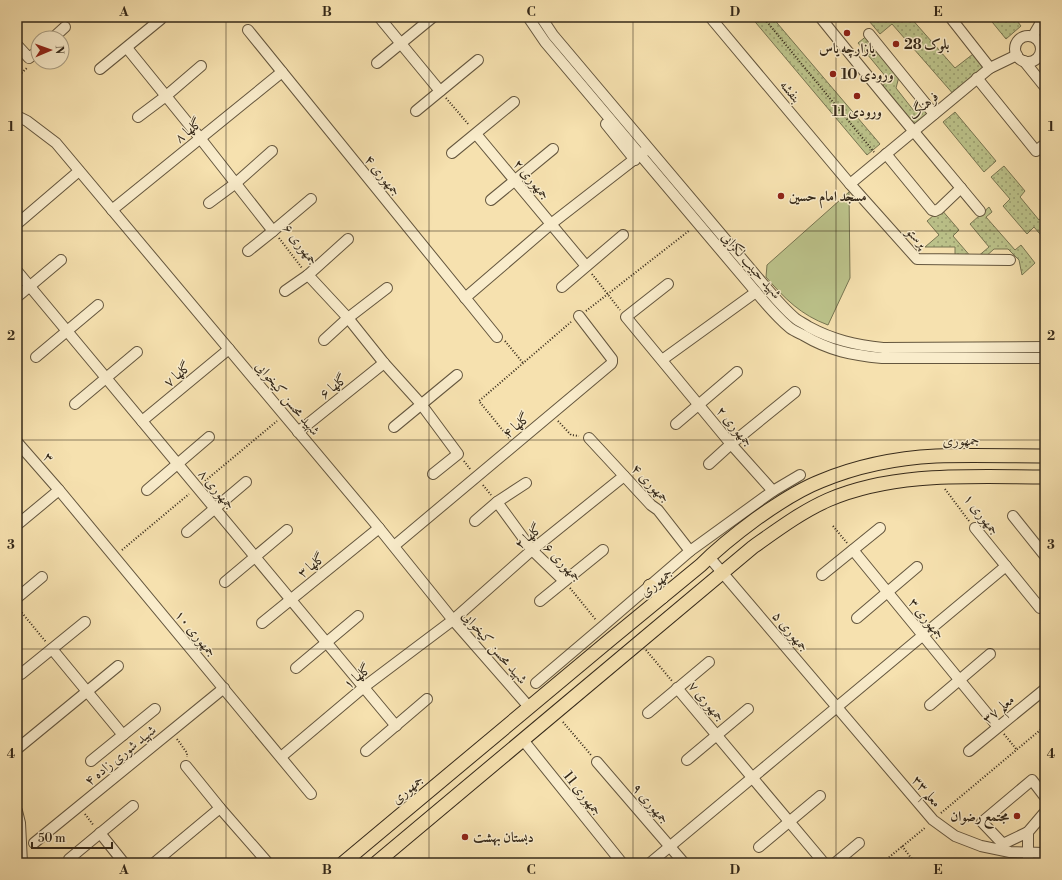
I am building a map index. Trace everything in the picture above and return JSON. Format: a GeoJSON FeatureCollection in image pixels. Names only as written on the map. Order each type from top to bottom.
{"type":"FeatureCollection","features":[{"type":"Feature","properties":{"kind":"main road","name":"جمهوری"},"geometry":{"type":"LineString","coordinates":[[343,863],[529,707],[701,566],[709,557],[741,530],[782,501],[820,481],[859,468],[897,460],[935,456],[1045,456]]}},
{"type":"Feature","properties":{"kind":"main road"},"geometry":{"type":"LineString","coordinates":[[376,863],[753,547],[796,517],[828,500],[865,488],[900,481],[936,477],[1045,477]]}},
{"type":"Feature","properties":{"kind":"main road"},"geometry":{"type":"LineString","coordinates":[[650,586],[662,597]]}},
{"type":"Feature","properties":{"kind":"street"},"geometry":{"type":"LineString","coordinates":[[379,17],[440,91]]}},
{"type":"Feature","properties":{"kind":"street"},"geometry":{"type":"LineString","coordinates":[[377,63],[433,17]]}},
{"type":"Feature","properties":{"kind":"street"},"geometry":{"type":"LineString","coordinates":[[465,298],[551,224],[641,154],[528,28],[522,17]]}},
{"type":"Feature","properties":{"kind":"street","name":"شهید حبیب لکزایی"},"geometry":{"type":"LineString","coordinates":[[528,17],[545,42],[748,275],[775,298],[797,320],[818,332],[838,340],[860,346],[883,348],[1045,348]]}},
{"type":"Feature","properties":{"kind":"street","name":"شهید حبیب لکزایی"},"geometry":{"type":"LineString","coordinates":[[541,17],[641,154]]}},
{"type":"Feature","properties":{"kind":"street","name":"بنفشه"},"geometry":{"type":"LineString","coordinates":[[710,17],[850,184]]}},
{"type":"Feature","properties":{"kind":"street"},"geometry":{"type":"LineString","coordinates":[[820,17],[980,211]]}},
{"type":"Feature","properties":{"kind":"street"},"geometry":{"type":"LineString","coordinates":[[950,17],[990,68]]}},
{"type":"Feature","properties":{"kind":"street"},"geometry":{"type":"LineString","coordinates":[[1021,58],[1032,61],[1041,59],[1039,39],[1040,17]]}},
{"type":"Feature","properties":{"kind":"street"},"geometry":{"type":"LineString","coordinates":[[100,69],[161,19]]}},
{"type":"Feature","properties":{"kind":"street"},"geometry":{"type":"LineString","coordinates":[[61,30],[65,27]]}},
{"type":"Feature","properties":{"kind":"street","name":"جمهوری ۴"},"geometry":{"type":"LineString","coordinates":[[248,30],[497,337]]}},
{"type":"Feature","properties":{"kind":"street"},"geometry":{"type":"LineString","coordinates":[[868,34],[934,114]]}},
{"type":"Feature","properties":{"kind":"street"},"geometry":{"type":"LineString","coordinates":[[1039,39],[1028,36],[1020,39],[1016,46],[1016,50],[1045,88]]}},
{"type":"Feature","properties":{"kind":"street"},"geometry":{"type":"LineString","coordinates":[[17,45],[29,58],[30,57]]}},
{"type":"Feature","properties":{"kind":"street","name":"جمهوری ۶"},"geometry":{"type":"LineString","coordinates":[[127,48],[273,231]]}},
{"type":"Feature","properties":{"kind":"street","name":"فرهنگ"},"geometry":{"type":"LineString","coordinates":[[850,184],[990,68],[1021,58]]}},
{"type":"Feature","properties":{"kind":"street"},"geometry":{"type":"LineString","coordinates":[[416,111],[478,60]]}},
{"type":"Feature","properties":{"kind":"street"},"geometry":{"type":"LineString","coordinates":[[138,118],[201,66]]}},
{"type":"Feature","properties":{"kind":"street","name":"گلها ۸"},"geometry":{"type":"LineString","coordinates":[[112,210],[282,72]]}},
{"type":"Feature","properties":{"kind":"street"},"geometry":{"type":"LineString","coordinates":[[977,78],[1036,151],[1045,144]]}},
{"type":"Feature","properties":{"kind":"street"},"geometry":{"type":"LineString","coordinates":[[452,153],[514,102]]}},
{"type":"Feature","properties":{"kind":"street","name":"شهید محسن کیخوایی"},"geometry":{"type":"LineString","coordinates":[[17,116],[27,121],[56,143],[394,546],[453,620],[529,707]]}},
{"type":"Feature","properties":{"kind":"street","name":"جمهوری ۲"},"geometry":{"type":"LineString","coordinates":[[476,134],[586,266]]}},
{"type":"Feature","properties":{"kind":"street"},"geometry":{"type":"LineString","coordinates":[[491,200],[553,149]]}},
{"type":"Feature","properties":{"kind":"street"},"geometry":{"type":"LineString","coordinates":[[209,203],[236,183],[272,151]]}},
{"type":"Feature","properties":{"kind":"street"},"geometry":{"type":"LineString","coordinates":[[883,156],[932,210],[935,211],[939,209],[961,188]]}},
{"type":"Feature","properties":{"kind":"street"},"geometry":{"type":"LineString","coordinates":[[17,224],[79,171]]}},
{"type":"Feature","properties":{"kind":"street","name":"پرستو"},"geometry":{"type":"LineString","coordinates":[[850,184],[917,259],[1010,260]]}},
{"type":"Feature","properties":{"kind":"street"},"geometry":{"type":"LineString","coordinates":[[248,251],[311,199]]}},
{"type":"Feature","properties":{"kind":"street"},"geometry":{"type":"LineString","coordinates":[[562,287],[623,235]]}},
{"type":"Feature","properties":{"kind":"street"},"geometry":{"type":"LineString","coordinates":[[284,291],[308,275],[348,239]]}},
{"type":"Feature","properties":{"kind":"street"},"geometry":{"type":"LineString","coordinates":[[17,297],[60,260]]}},
{"type":"Feature","properties":{"kind":"street","name":"جمهوری ۸"},"geometry":{"type":"LineString","coordinates":[[17,271],[396,726]]}},
{"type":"Feature","properties":{"kind":"street","name":"جمهوری ۶"},"geometry":{"type":"LineString","coordinates":[[308,275],[348,318],[384,363],[421,404],[458,454],[433,474]]}},
{"type":"Feature","properties":{"kind":"street","name":"شهید حبیب لکزایی"},"geometry":{"type":"LineString","coordinates":[[748,275],[756,292],[791,328],[814,341],[835,350],[858,356],[882,358],[1045,358]]}},
{"type":"Feature","properties":{"kind":"street"},"geometry":{"type":"LineString","coordinates":[[626,317],[668,284]]}},
{"type":"Feature","properties":{"kind":"street"},"geometry":{"type":"LineString","coordinates":[[324,340],[348,318],[387,288]]}},
{"type":"Feature","properties":{"kind":"street"},"geometry":{"type":"LineString","coordinates":[[662,360],[756,292]]}},
{"type":"Feature","properties":{"kind":"street"},"geometry":{"type":"LineString","coordinates":[[36,357],[98,305]]}},
{"type":"Feature","properties":{"kind":"street","name":"گلها ۴"},"geometry":{"type":"LineString","coordinates":[[394,546],[612,362],[579,316]]}},
{"type":"Feature","properties":{"kind":"street","name":"جمهوری ۲"},"geometry":{"type":"LineString","coordinates":[[626,317],[731,444],[773,491]]}},
{"type":"Feature","properties":{"kind":"street","name":"گلها ۷"},"geometry":{"type":"LineString","coordinates":[[142,421],[229,349]]}},
{"type":"Feature","properties":{"kind":"street"},"geometry":{"type":"LineString","coordinates":[[75,404],[137,352]]}},
{"type":"Feature","properties":{"kind":"street","name":"گلها ۶"},"geometry":{"type":"LineString","coordinates":[[298,432],[384,363]]}},
{"type":"Feature","properties":{"kind":"street"},"geometry":{"type":"LineString","coordinates":[[676,424],[737,372]]}},
{"type":"Feature","properties":{"kind":"street"},"geometry":{"type":"LineString","coordinates":[[394,427],[457,376]]}},
{"type":"Feature","properties":{"kind":"street"},"geometry":{"type":"LineString","coordinates":[[708,464],[795,392]]}},
{"type":"Feature","properties":{"kind":"street"},"geometry":{"type":"LineString","coordinates":[[147,490],[209,437]]}},
{"type":"Feature","properties":{"kind":"street","name":"جمهوری ۴"},"geometry":{"type":"LineString","coordinates":[[588,438],[651,505],[658,510],[690,551]]}},
{"type":"Feature","properties":{"kind":"street","name":"۳"},"geometry":{"type":"LineString","coordinates":[[17,442],[59,490]]}},
{"type":"Feature","properties":{"kind":"street"},"geometry":{"type":"LineString","coordinates":[[536,683],[690,551],[773,491],[800,474]]}},
{"type":"Feature","properties":{"kind":"street","name":"گلها ۲"},"geometry":{"type":"LineString","coordinates":[[453,620],[532,550],[624,476]]}},
{"type":"Feature","properties":{"kind":"street"},"geometry":{"type":"LineString","coordinates":[[187,532],[246,482]]}},
{"type":"Feature","properties":{"kind":"street"},"geometry":{"type":"LineString","coordinates":[[475,521],[497,502],[526,483]]}},
{"type":"Feature","properties":{"kind":"street"},"geometry":{"type":"LineString","coordinates":[[17,525],[59,490]]}},
{"type":"Feature","properties":{"kind":"street","name":"جمهوری ۱۰"},"geometry":{"type":"LineString","coordinates":[[59,490],[311,794]]}},
{"type":"Feature","properties":{"kind":"street","name":"جمهوری ۶"},"geometry":{"type":"LineString","coordinates":[[497,502],[532,550],[564,581]]}},
{"type":"Feature","properties":{"kind":"street"},"geometry":{"type":"LineString","coordinates":[[1013,516],[1045,556]]}},
{"type":"Feature","properties":{"kind":"street","name":"گلها ۳"},"geometry":{"type":"LineString","coordinates":[[262,623],[379,528]]}},
{"type":"Feature","properties":{"kind":"street"},"geometry":{"type":"LineString","coordinates":[[822,575],[880,528]]}},
{"type":"Feature","properties":{"kind":"street","name":"جمهوری ۱"},"geometry":{"type":"LineString","coordinates":[[974,528],[1040,608]]}},
{"type":"Feature","properties":{"kind":"street"},"geometry":{"type":"LineString","coordinates":[[225,582],[287,530]]}},
{"type":"Feature","properties":{"kind":"street"},"geometry":{"type":"LineString","coordinates":[[540,601],[603,550]]}},
{"type":"Feature","properties":{"kind":"street","name":"جمهوری ۳"},"geometry":{"type":"LineString","coordinates":[[853,550],[998,727]]}},
{"type":"Feature","properties":{"kind":"street","name":"جمهوری ۵"},"geometry":{"type":"LineString","coordinates":[[709,557],[837,707]]}},
{"type":"Feature","properties":{"kind":"street"},"geometry":{"type":"LineString","coordinates":[[650,863],[1006,566]]}},
{"type":"Feature","properties":{"kind":"street"},"geometry":{"type":"LineString","coordinates":[[857,618],[917,567]]}},
{"type":"Feature","properties":{"kind":"street"},"geometry":{"type":"LineString","coordinates":[[17,598],[42,577]]}},
{"type":"Feature","properties":{"kind":"street"},"geometry":{"type":"LineString","coordinates":[[296,668],[358,616]]}},
{"type":"Feature","properties":{"kind":"street","name":"گلها ۱"},"geometry":{"type":"LineString","coordinates":[[281,757],[364,687],[453,620]]}},
{"type":"Feature","properties":{"kind":"street"},"geometry":{"type":"LineString","coordinates":[[21,674],[85,622]]}},
{"type":"Feature","properties":{"kind":"street"},"geometry":{"type":"LineString","coordinates":[[52,649],[123,735]]}},
{"type":"Feature","properties":{"kind":"street"},"geometry":{"type":"LineString","coordinates":[[930,705],[990,654]]}},
{"type":"Feature","properties":{"kind":"street"},"geometry":{"type":"LineString","coordinates":[[648,713],[709,662]]}},
{"type":"Feature","properties":{"kind":"street"},"geometry":{"type":"LineString","coordinates":[[17,749],[118,666]]}},
{"type":"Feature","properties":{"kind":"street","name":"شهید شوری زاده ۴"},"geometry":{"type":"LineString","coordinates":[[34,843],[224,688]]}},
{"type":"Feature","properties":{"kind":"street","name":"جمهوری ۷"},"geometry":{"type":"LineString","coordinates":[[678,688],[824,863]]}},
{"type":"Feature","properties":{"kind":"street","name":"معلم ۳۷"},"geometry":{"type":"LineString","coordinates":[[969,751],[1045,689]]}},
{"type":"Feature","properties":{"kind":"street"},"geometry":{"type":"LineString","coordinates":[[366,751],[428,699]]}},
{"type":"Feature","properties":{"kind":"street","name":"معلم ۳۳"},"geometry":{"type":"LineString","coordinates":[[837,707],[933,820],[955,836],[981,846],[1010,852],[1045,853]]}},
{"type":"Feature","properties":{"kind":"street"},"geometry":{"type":"LineString","coordinates":[[91,761],[155,709]]}},
{"type":"Feature","properties":{"kind":"street"},"geometry":{"type":"LineString","coordinates":[[687,760],[748,709]]}},
{"type":"Feature","properties":{"kind":"street","name":"جمهوری 11"},"geometry":{"type":"LineString","coordinates":[[523,740],[622,863]]}},
{"type":"Feature","properties":{"kind":"street","name":"جمهوری ۹"},"geometry":{"type":"LineString","coordinates":[[597,762],[684,863]]}},
{"type":"Feature","properties":{"kind":"street"},"geometry":{"type":"LineString","coordinates":[[186,766],[268,863]]}},
{"type":"Feature","properties":{"kind":"street"},"geometry":{"type":"LineString","coordinates":[[1045,797],[1032,780],[982,822],[1003,844],[1028,832],[1045,812]]}},
{"type":"Feature","properties":{"kind":"street"},"geometry":{"type":"LineString","coordinates":[[759,847],[820,796]]}},
{"type":"Feature","properties":{"kind":"street"},"geometry":{"type":"LineString","coordinates":[[69,860],[133,806]]}},
{"type":"Feature","properties":{"kind":"street"},"geometry":{"type":"LineString","coordinates":[[154,863],[220,808]]}},
{"type":"Feature","properties":{"kind":"street"},"geometry":{"type":"LineString","coordinates":[[17,811],[20,823],[22,863]]}},
{"type":"Feature","properties":{"kind":"street"},"geometry":{"type":"LineString","coordinates":[[1028,832],[1028,863]]}},
{"type":"Feature","properties":{"kind":"street"},"geometry":{"type":"LineString","coordinates":[[100,833],[124,863]]}},
{"type":"Feature","properties":{"kind":"street"},"geometry":{"type":"LineString","coordinates":[[835,863],[859,843]]}},
{"type":"Feature","properties":{"kind":"path"},"geometry":{"type":"LineString","coordinates":[[763,17],[883,156]]}},
{"type":"Feature","properties":{"kind":"path"},"geometry":{"type":"LineString","coordinates":[[440,91],[476,134]]}},
{"type":"Feature","properties":{"kind":"path","name":"جمهوری ۶"},"geometry":{"type":"LineString","coordinates":[[273,231],[308,275]]}},
{"type":"Feature","properties":{"kind":"path"},"geometry":{"type":"LineString","coordinates":[[586,266],[626,317]]}},
{"type":"Feature","properties":{"kind":"path"},"geometry":{"type":"LineString","coordinates":[[497,337],[504,340],[523,363]]}},
{"type":"Feature","properties":{"kind":"path"},"geometry":{"type":"LineString","coordinates":[[478,401],[515,445]]}},
{"type":"Feature","properties":{"kind":"path"},"geometry":{"type":"LineString","coordinates":[[552,414],[571,435],[588,438]]}},
{"type":"Feature","properties":{"kind":"path","name":"جمهوری ۱"},"geometry":{"type":"LineString","coordinates":[[936,477],[974,528]]}},
{"type":"Feature","properties":{"kind":"path"},"geometry":{"type":"LineString","coordinates":[[833,526],[853,550]]}},
{"type":"Feature","properties":{"kind":"path","name":"جمهوری ۶"},"geometry":{"type":"LineString","coordinates":[[564,581],[602,627]]}},
{"type":"Feature","properties":{"kind":"path"},"geometry":{"type":"LineString","coordinates":[[17,607],[52,649]]}},
{"type":"Feature","properties":{"kind":"path","name":"جمهوری ۷"},"geometry":{"type":"LineString","coordinates":[[640,642],[678,688]]}},
{"type":"Feature","properties":{"kind":"path"},"geometry":{"type":"LineString","coordinates":[[555,713],[597,762]]}},
{"type":"Feature","properties":{"kind":"path"},"geometry":{"type":"LineString","coordinates":[[882,863],[1045,726]]}},
{"type":"Feature","properties":{"kind":"path"},"geometry":{"type":"LineString","coordinates":[[998,727],[1017,750]]}},
{"type":"Feature","properties":{"kind":"path"},"geometry":{"type":"LineString","coordinates":[[171,731],[187,753],[186,766]]}},
{"type":"Feature","properties":{"kind":"path"},"geometry":{"type":"LineString","coordinates":[[123,735],[141,756]]}},
{"type":"Feature","properties":{"kind":"path"},"geometry":{"type":"LineString","coordinates":[[79,806],[100,833]]}},
{"type":"Feature","properties":{"kind":"path"},"geometry":{"type":"LineString","coordinates":[[902,846],[915,863]]}},
{"type":"Feature","properties":{"kind":"green space"},"geometry":{"type":"Polygon","coordinates":[[[751,17],[772,17],[880,144],[867,155],[751,17]]]}},
{"type":"Feature","properties":{"kind":"green space"},"geometry":{"type":"Polygon","coordinates":[[[874,17],[910,17],[955,68],[977,51],[990,68],[955,96],[892,24],[880,34],[869,21],[874,17]]]}},
{"type":"Feature","properties":{"kind":"green space"},"geometry":{"type":"Polygon","coordinates":[[[988,17],[1014,17],[1021,26],[1006,39],[988,17]]]}},
{"type":"Feature","properties":{"kind":"green space"},"geometry":{"type":"Polygon","coordinates":[[[869,34],[900,73],[896,88],[914,111],[931,111],[913,131],[882,91],[886,77],[858,43],[869,34]]]}},
{"type":"Feature","properties":{"kind":"green space"},"geometry":{"type":"Polygon","coordinates":[[[955,112],[996,161],[984,172],[943,122],[955,112]]]}},
{"type":"Feature","properties":{"kind":"green space"},"geometry":{"type":"Polygon","coordinates":[[[1004,166],[1025,191],[1020,197],[1039,220],[1045,215],[1045,240],[1034,227],[1027,234],[1003,206],[1010,199],[991,177],[1004,166]]]}},
{"type":"Feature","properties":{"kind":"green space"},"geometry":{"type":"Polygon","coordinates":[[[849,192],[850,278],[828,325],[818,321],[794,306],[766,277],[767,265],[849,192]]]}},
{"type":"Feature","properties":{"kind":"green space"},"geometry":{"type":"Polygon","coordinates":[[[989,207],[992,212],[986,217],[1015,250],[1021,245],[1035,263],[1022,275],[1019,260],[1008,249],[994,249],[984,258],[976,258],[989,247],[970,224],[989,207]]]}},
{"type":"Feature","properties":{"kind":"green space"},"geometry":{"type":"Polygon","coordinates":[[[941,209],[959,230],[953,236],[972,258],[955,258],[955,247],[925,247],[939,235],[927,221],[941,209]]]}},
{"type":"Feature","properties":{"kind":"place","name":"یازارچه یاس"},"geometry":{"type":"Point","coordinates":[847,33]}},
{"type":"Feature","properties":{"kind":"place","name":"بلوک 28"},"geometry":{"type":"Point","coordinates":[896,44]}},
{"type":"Feature","properties":{"kind":"place","name":"ورودی 10"},"geometry":{"type":"Point","coordinates":[833,74]}},
{"type":"Feature","properties":{"kind":"place","name":"ورودی 11"},"geometry":{"type":"Point","coordinates":[857,96]}},
{"type":"Feature","properties":{"kind":"place","name":"مسجد امام حسین"},"geometry":{"type":"Point","coordinates":[781,196]}},
{"type":"Feature","properties":{"kind":"place","name":"مجتمع رضوان"},"geometry":{"type":"Point","coordinates":[1017,816]}},
{"type":"Feature","properties":{"kind":"place","name":"دبستان بهشت"},"geometry":{"type":"Point","coordinates":[465,837]}}]}
